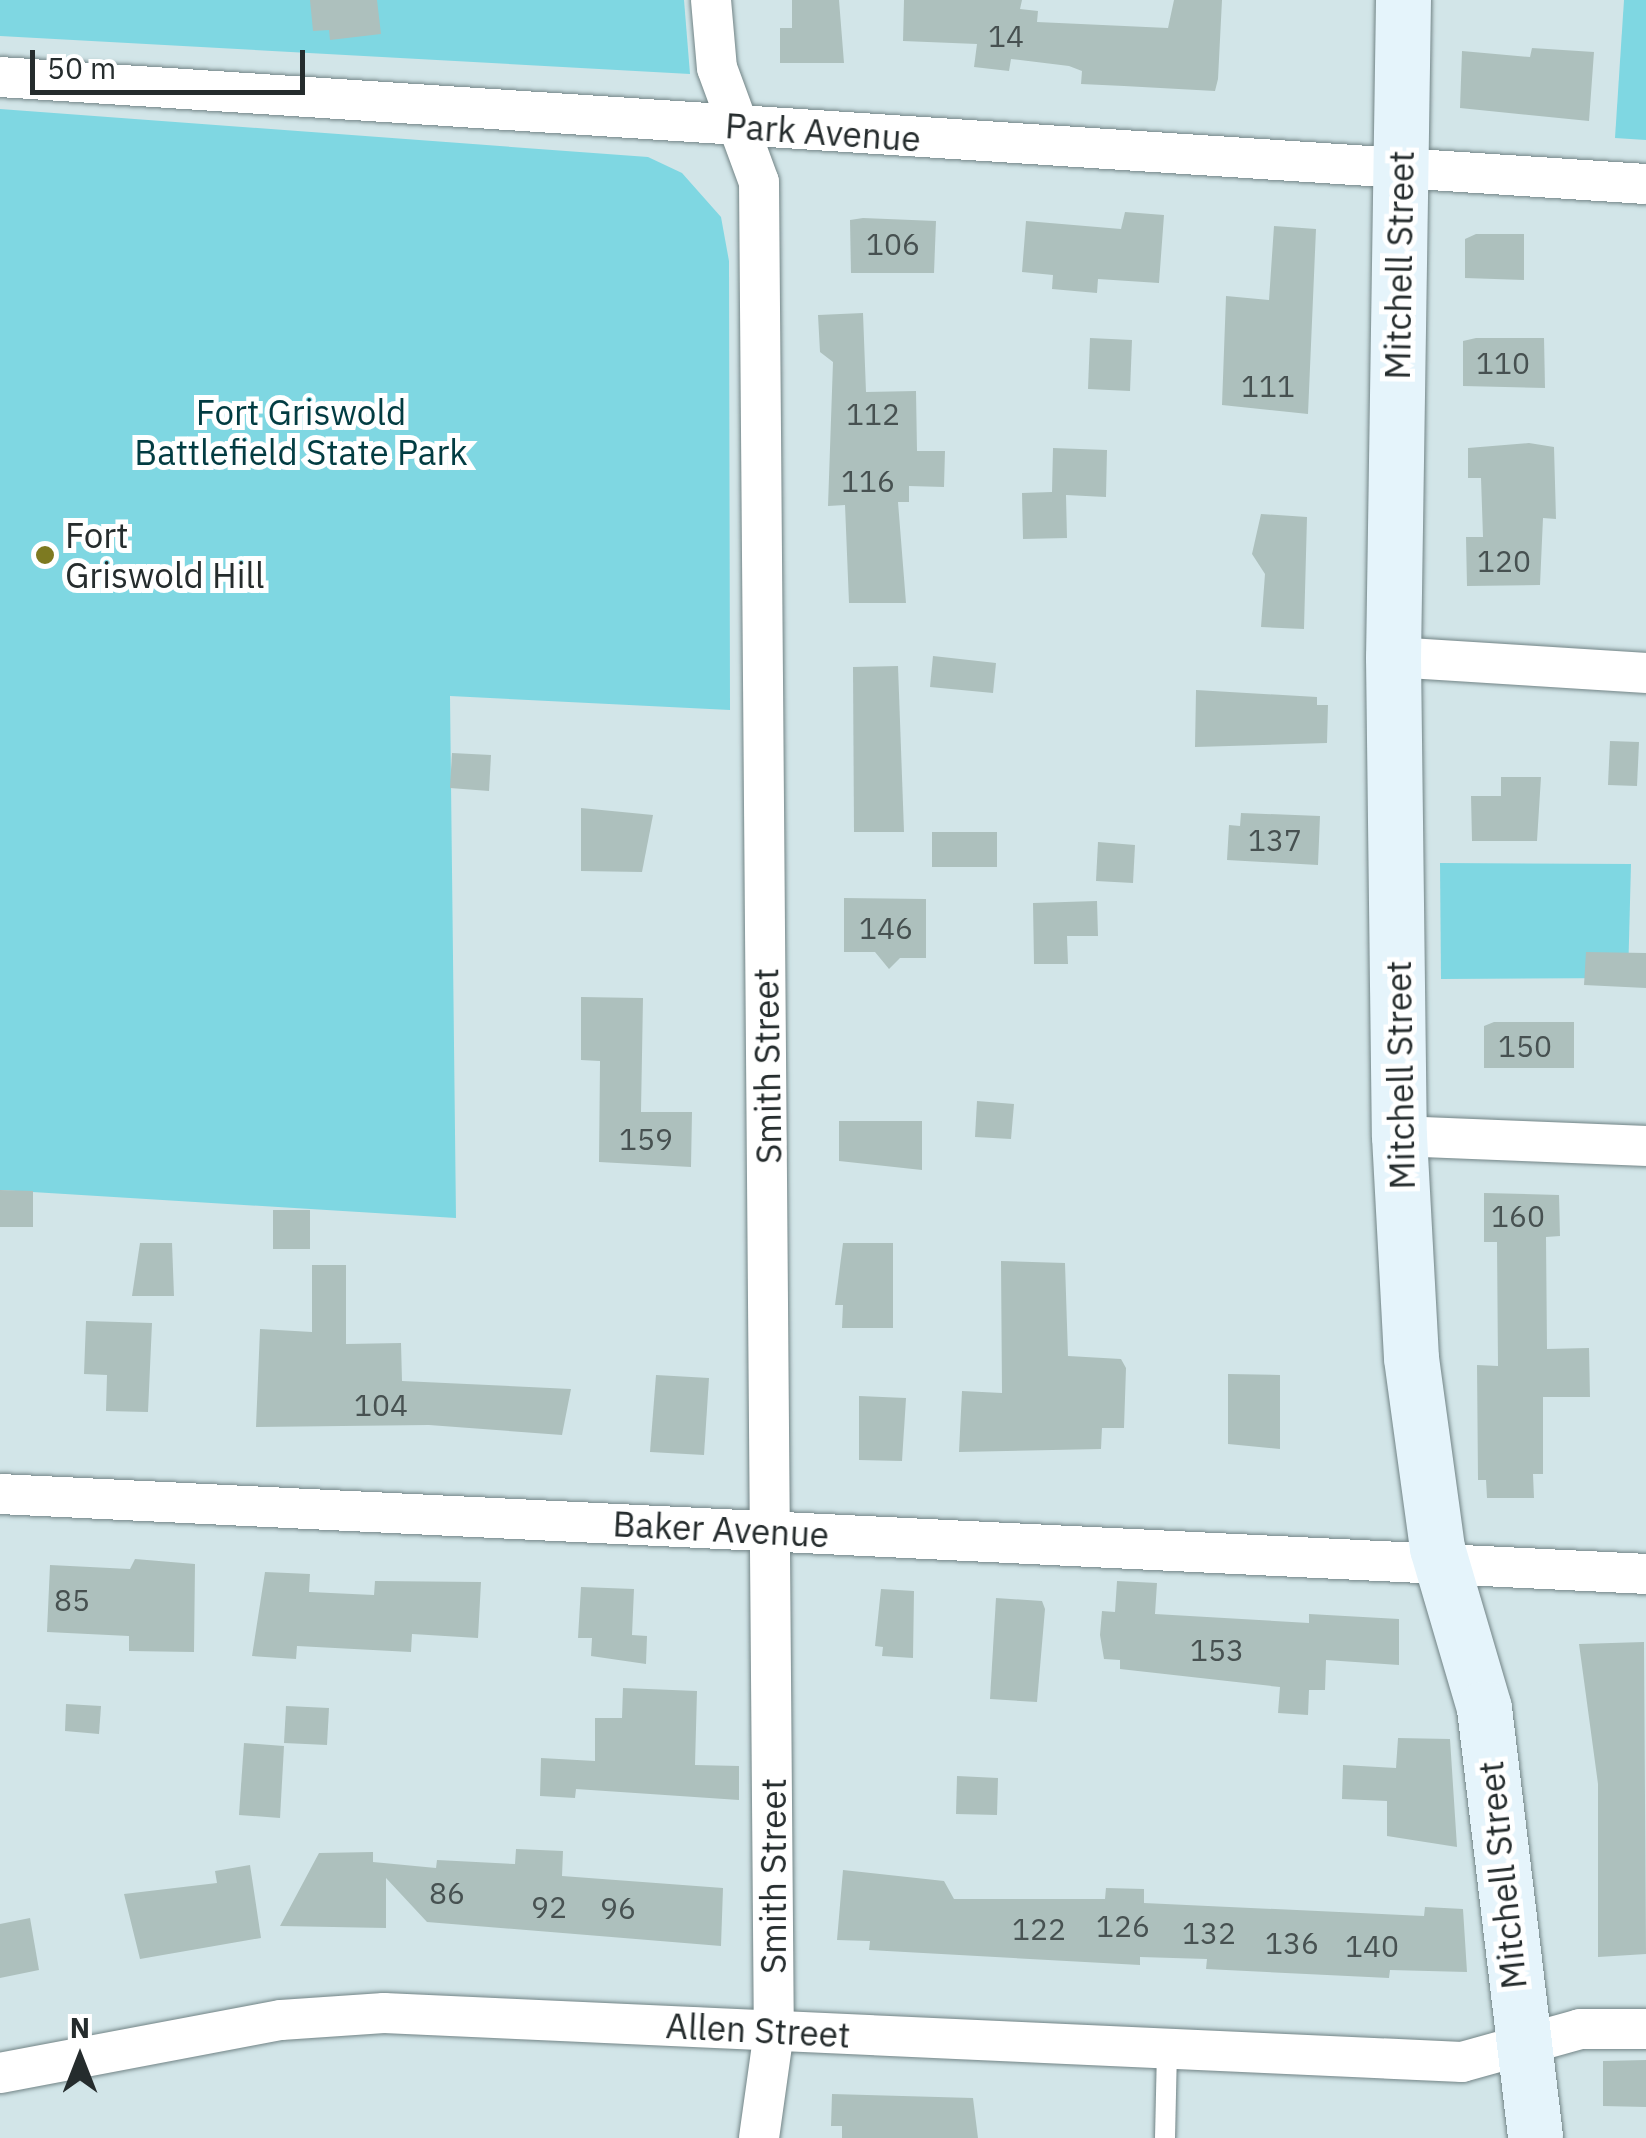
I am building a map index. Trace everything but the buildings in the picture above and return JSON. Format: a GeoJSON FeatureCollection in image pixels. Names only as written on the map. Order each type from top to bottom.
{"type":"FeatureCollection","features":[{"type":"Feature","properties":{"kind":"main road","name":"Mitchell Street"},"geometry":{"type":"LineString","coordinates":[[1403,0],[1393,658],[1399,1136],[1422,1472],[1442,1564],[1484,1708],[1520,2049],[1535,2138]]}},
{"type":"Feature","properties":{"kind":"street","name":"Smith Street"},"geometry":{"type":"LineString","coordinates":[[710,0],[717,68],[734,126],[759,182],[774,2031],[759,2138]]}},
{"type":"Feature","properties":{"kind":"street","name":"Park Avenue"},"geometry":{"type":"LineString","coordinates":[[0,77],[1646,184]]}},
{"type":"Feature","properties":{"kind":"street"},"geometry":{"type":"LineString","coordinates":[[1393,658],[1646,672]]}},
{"type":"Feature","properties":{"kind":"street"},"geometry":{"type":"LineString","coordinates":[[1399,1136],[1646,1146]]}},
{"type":"Feature","properties":{"kind":"street","name":"Baker Avenue"},"geometry":{"type":"LineString","coordinates":[[0,1494],[1646,1574]]}},
{"type":"Feature","properties":{"kind":"street","name":"Allen Street"},"geometry":{"type":"LineString","coordinates":[[0,2073],[335,2015],[1462,2062],[1580,2030],[1646,2029]]}},
{"type":"Feature","properties":{"kind":"lane"},"geometry":{"type":"LineString","coordinates":[[1165,2138],[1168,2048]]}},
{"type":"Feature","properties":{"kind":"green space"},"geometry":{"type":"Polygon","coordinates":[[[0,0],[684,0],[690,74],[0,36],[0,0]]]}},
{"type":"Feature","properties":{"kind":"green space"},"geometry":{"type":"Polygon","coordinates":[[[1624,0],[1646,0],[1646,140],[1615,138],[1624,0]]]}},
{"type":"Feature","properties":{"kind":"green space","name":"Fort Griswold Battlefield State Park"},"geometry":{"type":"Polygon","coordinates":[[[0,109],[648,157],[682,173],[721,217],[729,261],[730,710],[450,696],[456,1218],[0,1190],[0,109]]]}},
{"type":"Feature","properties":{"kind":"green space"},"geometry":{"type":"Polygon","coordinates":[[[1440,863],[1631,864],[1628,978],[1441,979],[1440,863]]]}},
{"type":"Feature","properties":{"kind":"place","name":"Fort Griswold Hill"},"geometry":{"type":"Point","coordinates":[45,555]}}]}
